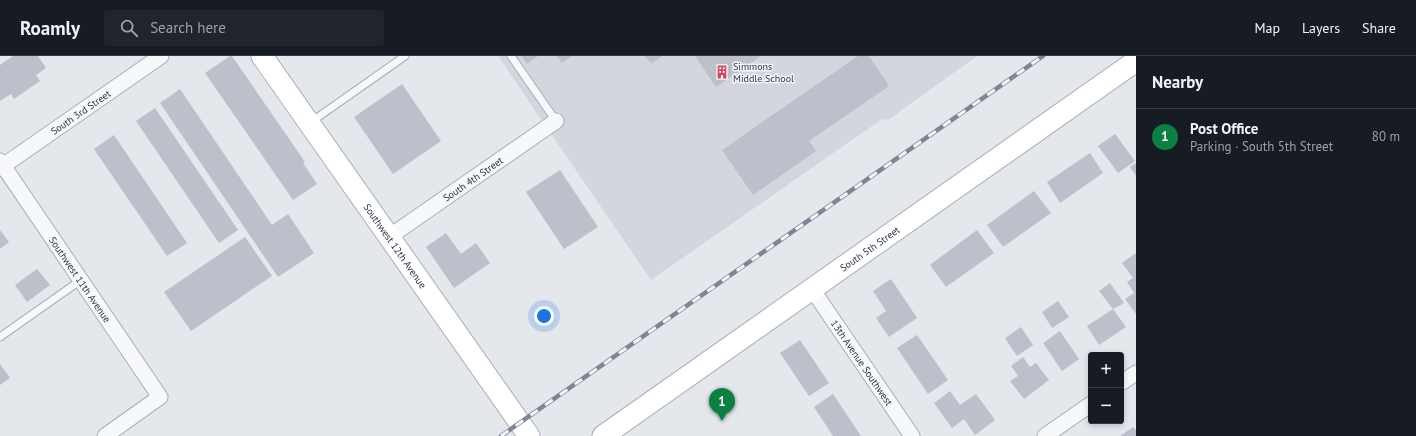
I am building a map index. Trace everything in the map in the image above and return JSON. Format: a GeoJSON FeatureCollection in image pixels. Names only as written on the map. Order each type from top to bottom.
{"type":"FeatureCollection","features":[{"type":"Feature","properties":{"kind":"main road","name":"Southwest 12th Avenue"},"geometry":{"type":"LineString","coordinates":[[262,56],[529,436]]}},
{"type":"Feature","properties":{"kind":"main road","name":"South 5th Street"},"geometry":{"type":"LineString","coordinates":[[602,436],[1136,61]]}},
{"type":"Feature","properties":{"kind":"street","name":"South 3rd Street"},"geometry":{"type":"LineString","coordinates":[[1,165],[161,56]]}},
{"type":"Feature","properties":{"kind":"street","name":"South 4th Street"},"geometry":{"type":"LineString","coordinates":[[389,237],[556,121]]}},
{"type":"Feature","properties":{"kind":"street","name":"Southwest 11th Avenue"},"geometry":{"type":"LineString","coordinates":[[1,165],[160,397],[105,436]]}},
{"type":"Feature","properties":{"kind":"street","name":"13th Avenue Southwest"},"geometry":{"type":"LineString","coordinates":[[812,289],[912,436]]}},
{"type":"Feature","properties":{"kind":"street"},"geometry":{"type":"LineString","coordinates":[[1124,381],[1136,373]]}},
{"type":"Feature","properties":{"kind":"street"},"geometry":{"type":"LineString","coordinates":[[1045,436],[1088,406]]}},
{"type":"Feature","properties":{"kind":"lane"},"geometry":{"type":"LineString","coordinates":[[309,124],[405,56]]}},
{"type":"Feature","properties":{"kind":"lane"},"geometry":{"type":"LineString","coordinates":[[511,56],[556,121]]}},
{"type":"Feature","properties":{"kind":"lane"},"geometry":{"type":"LineString","coordinates":[[0,337],[81,280]]}},
{"type":"Feature","properties":{"kind":"shaded area"},"geometry":{"type":"Polygon","coordinates":[[[498,56],[977,56],[888,120],[882,119],[651,280],[498,56]]]}},
{"type":"Feature","properties":{"kind":"building"},"geometry":{"type":"Polygon","coordinates":[[[13,56],[38,56],[46,68],[36,75],[40,81],[14,99],[11,94],[0,101],[0,65],[13,56]]]}},
{"type":"Feature","properties":{"kind":"building"},"geometry":{"type":"Polygon","coordinates":[[[232,56],[305,162],[303,163],[317,184],[293,200],[205,73],[232,56]]]}},
{"type":"Feature","properties":{"kind":"building"},"geometry":{"type":"Polygon","coordinates":[[[522,56],[538,56],[527,64],[522,56]]]}},
{"type":"Feature","properties":{"kind":"building"},"geometry":{"type":"Polygon","coordinates":[[[557,56],[572,56],[562,63],[557,56]]]}},
{"type":"Feature","properties":{"kind":"building"},"geometry":{"type":"Polygon","coordinates":[[[645,56],[662,56],[651,64],[645,56]]]}},
{"type":"Feature","properties":{"kind":"building","name":"Simmons Middle School"},"geometry":{"type":"Polygon","coordinates":[[[695,56],[761,56],[716,87],[695,56]]]}},
{"type":"Feature","properties":{"kind":"building"},"geometry":{"type":"Polygon","coordinates":[[[858,56],[869,56],[889,86],[809,141],[816,151],[753,195],[722,150],[858,56]]]}},
{"type":"Feature","properties":{"kind":"building"},"geometry":{"type":"Polygon","coordinates":[[[402,84],[441,141],[393,174],[354,117],[402,84]]]}},
{"type":"Feature","properties":{"kind":"building"},"geometry":{"type":"Polygon","coordinates":[[[180,89],[272,225],[288,214],[314,253],[278,277],[160,103],[180,89]]]}},
{"type":"Feature","properties":{"kind":"building"},"geometry":{"type":"Polygon","coordinates":[[[155,108],[238,230],[219,243],[136,121],[155,108]]]}},
{"type":"Feature","properties":{"kind":"building"},"geometry":{"type":"Polygon","coordinates":[[[1115,134],[1135,161],[1118,173],[1098,146],[1115,134]]]}},
{"type":"Feature","properties":{"kind":"building"},"geometry":{"type":"Polygon","coordinates":[[[114,135],[187,243],[167,256],[94,149],[114,135]]]}},
{"type":"Feature","properties":{"kind":"building"},"geometry":{"type":"Polygon","coordinates":[[[1090,153],[1103,173],[1060,203],[1047,182],[1090,153]]]}},
{"type":"Feature","properties":{"kind":"building"},"geometry":{"type":"Polygon","coordinates":[[[1136,163],[1136,176],[1130,167],[1136,163]]]}},
{"type":"Feature","properties":{"kind":"building"},"geometry":{"type":"Polygon","coordinates":[[[560,170],[598,227],[564,249],[526,192],[560,170]]]}},
{"type":"Feature","properties":{"kind":"building"},"geometry":{"type":"Polygon","coordinates":[[[1034,191],[1051,213],[1003,247],[987,225],[1034,191]]]}},
{"type":"Feature","properties":{"kind":"building"},"geometry":{"type":"Polygon","coordinates":[[[0,230],[9,242],[0,249],[0,230]]]}},
{"type":"Feature","properties":{"kind":"building"},"geometry":{"type":"Polygon","coordinates":[[[977,230],[994,253],[946,287],[930,265],[977,230]]]}},
{"type":"Feature","properties":{"kind":"building"},"geometry":{"type":"Polygon","coordinates":[[[446,233],[461,254],[476,243],[490,263],[454,288],[426,247],[446,233]]]}},
{"type":"Feature","properties":{"kind":"building"},"geometry":{"type":"Polygon","coordinates":[[[245,237],[272,276],[191,331],[164,292],[245,237]]]}},
{"type":"Feature","properties":{"kind":"building"},"geometry":{"type":"Polygon","coordinates":[[[1136,253],[1136,314],[1125,299],[1134,293],[1127,282],[1133,278],[1122,263],[1136,253]]]}},
{"type":"Feature","properties":{"kind":"building"},"geometry":{"type":"Polygon","coordinates":[[[37,269],[50,285],[27,302],[15,285],[37,269]]]}},
{"type":"Feature","properties":{"kind":"building"},"geometry":{"type":"Polygon","coordinates":[[[891,279],[917,318],[889,337],[876,318],[886,311],[873,291],[891,279]]]}},
{"type":"Feature","properties":{"kind":"building"},"geometry":{"type":"Polygon","coordinates":[[[1110,283],[1124,303],[1113,309],[1099,291],[1110,283]]]}},
{"type":"Feature","properties":{"kind":"building"},"geometry":{"type":"Polygon","coordinates":[[[1058,301],[1069,317],[1052,328],[1042,312],[1058,301]]]}},
{"type":"Feature","properties":{"kind":"building"},"geometry":{"type":"Polygon","coordinates":[[[1113,309],[1126,327],[1099,345],[1087,326],[1113,309]]]}},
{"type":"Feature","properties":{"kind":"building"},"geometry":{"type":"Polygon","coordinates":[[[1021,327],[1033,345],[1017,356],[1005,338],[1021,327]]]}},
{"type":"Feature","properties":{"kind":"building"},"geometry":{"type":"Polygon","coordinates":[[[1060,331],[1079,359],[1062,371],[1043,343],[1060,331]]]}},
{"type":"Feature","properties":{"kind":"building"},"geometry":{"type":"Polygon","coordinates":[[[917,335],[948,380],[928,394],[897,348],[917,335]]]}},
{"type":"Feature","properties":{"kind":"building"},"geometry":{"type":"Polygon","coordinates":[[[800,340],[829,383],[809,396],[780,353],[800,340]]]}},
{"type":"Feature","properties":{"kind":"building"},"geometry":{"type":"Polygon","coordinates":[[[1023,357],[1030,367],[1036,363],[1049,380],[1024,399],[1010,381],[1018,376],[1011,366],[1023,357]]]}},
{"type":"Feature","properties":{"kind":"building"},"geometry":{"type":"Polygon","coordinates":[[[0,364],[10,378],[0,385],[0,364]]]}},
{"type":"Feature","properties":{"kind":"building"},"geometry":{"type":"Polygon","coordinates":[[[950,391],[960,405],[976,394],[995,420],[975,435],[964,419],[952,428],[934,403],[950,391]]]}},
{"type":"Feature","properties":{"kind":"building"},"geometry":{"type":"Polygon","coordinates":[[[833,394],[861,436],[833,436],[814,407],[833,394]]]}},
{"type":"Feature","properties":{"kind":"building"},"geometry":{"type":"Polygon","coordinates":[[[1133,427],[1136,430],[1136,436],[1120,436],[1133,427]]]}},
{"type":"Feature","properties":{"kind":"railway"},"geometry":{"type":"LineString","coordinates":[[501,436],[1043,56]]}},
{"type":"Feature","properties":{"kind":"place","name":"Simmons Middle School"},"geometry":{"type":"Point","coordinates":[722,72]}},
{"type":"Feature","properties":{"kind":"place","name":"Post Office"},"geometry":{"type":"Point","coordinates":[722,421]}}]}
